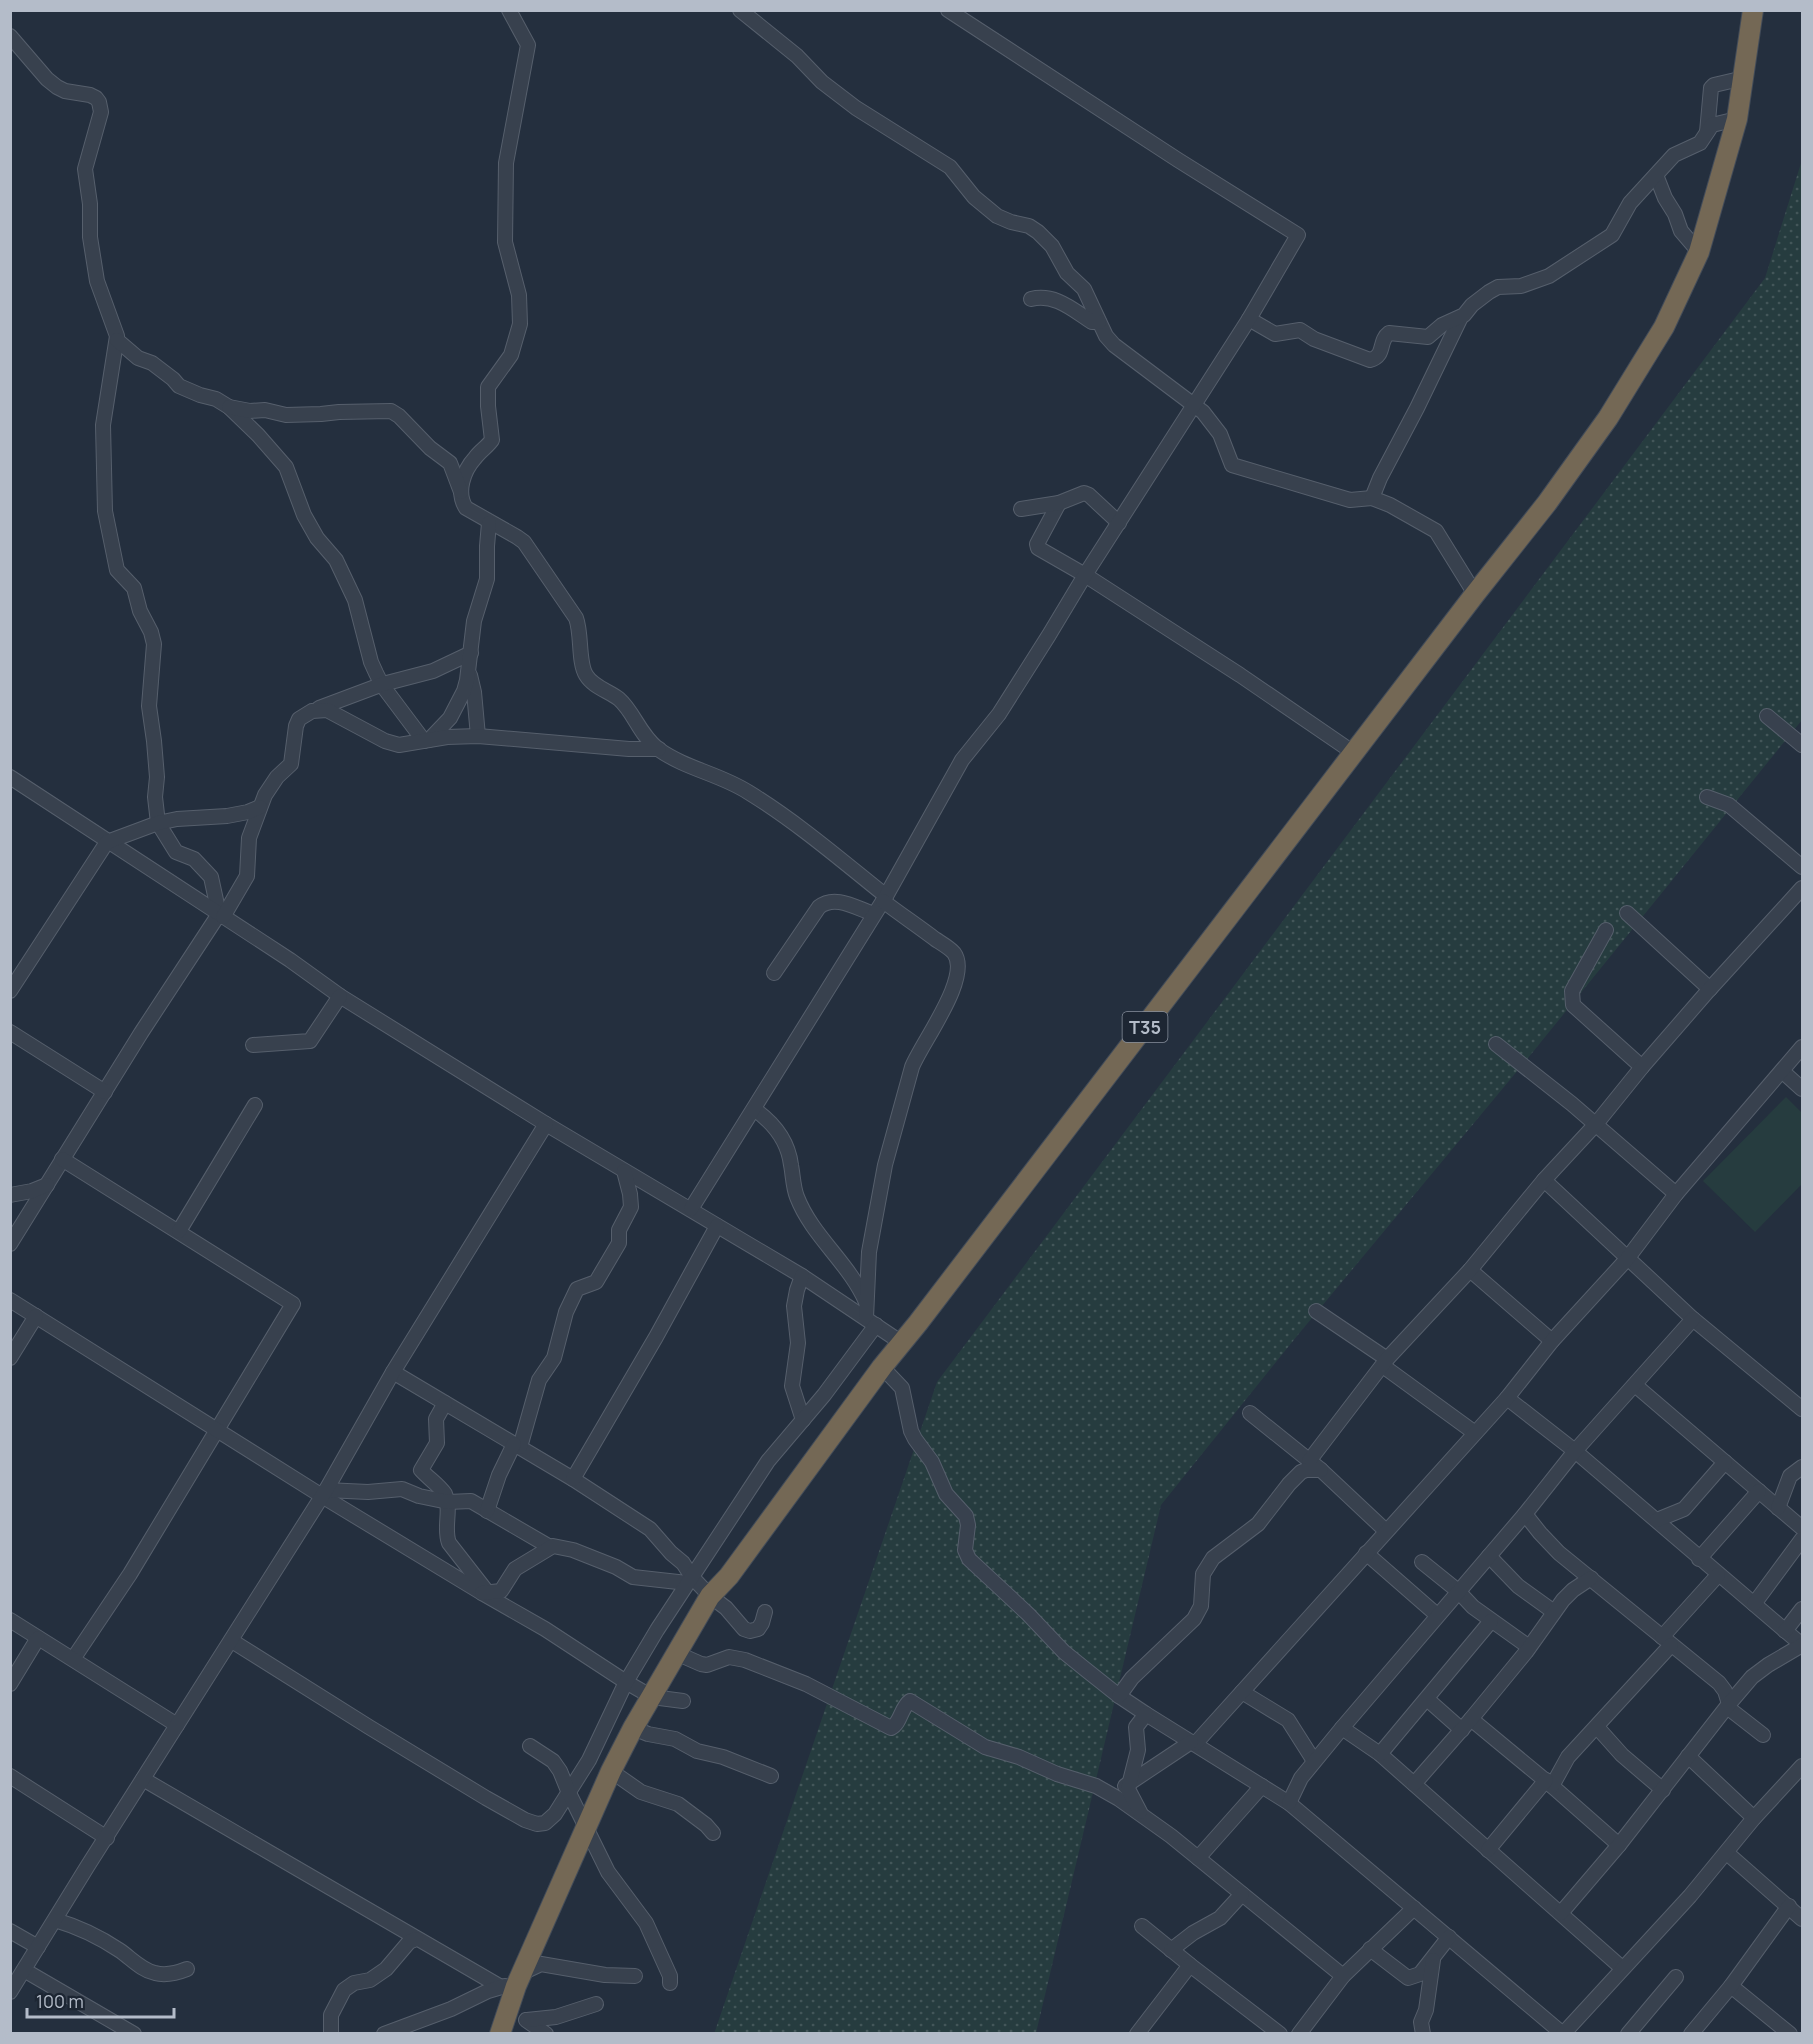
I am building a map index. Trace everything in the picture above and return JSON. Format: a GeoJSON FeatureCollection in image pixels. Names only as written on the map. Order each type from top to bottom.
{"type":"FeatureCollection","features":[{"type":"Feature","properties":{"kind":"highway","name":"T35"},"geometry":{"type":"LineString","coordinates":[[500,2034],[509,2008],[513,1982],[587,1828],[611,1771],[633,1728],[710,1596],[729,1576],[882,1367],[1547,503],[1608,418],[1664,327],[1699,252],[1737,119],[1754,10]]}},
{"type":"Feature","properties":{"kind":"street"},"geometry":{"type":"LineString","coordinates":[[232,1641],[369,1727],[525,1820],[537,1824],[549,1820],[589,1760],[626,1682],[689,1580],[768,1461],[803,1420],[871,1322],[867,1303],[869,1252],[885,1165],[906,1086],[918,1052],[956,982],[958,969],[954,953],[784,815],[722,778],[692,768],[659,749],[642,733],[620,700],[591,682],[585,674],[576,618],[524,542],[466,508],[461,498],[466,470],[492,440],[488,387],[511,355],[520,324],[519,295],[506,242],[506,163],[528,45],[509,10]]}},
{"type":"Feature","properties":{"kind":"street"},"geometry":{"type":"LineString","coordinates":[[740,10],[797,56],[822,82],[856,108],[946,164],[974,198],[998,216],[1029,226],[1038,232],[1052,246],[1067,273],[1084,289],[1106,336],[1114,345],[1203,412],[1220,434],[1234,467],[1350,500],[1372,498],[1390,505],[1436,531],[1475,594]]}},
{"type":"Feature","properties":{"kind":"street"},"geometry":{"type":"LineString","coordinates":[[691,1209],[884,898],[962,760],[999,714],[1249,319],[1298,235],[1178,160],[948,10]]}},
{"type":"Feature","properties":{"kind":"street"},"geometry":{"type":"LineString","coordinates":[[10,36],[47,79],[57,87],[65,91],[90,95],[99,102],[101,112],[86,163],[85,178],[90,204],[90,237],[97,281],[117,340],[103,425],[105,511],[117,570],[135,588],[140,611],[153,638],[149,706],[157,777],[155,797],[158,823],[176,852],[194,859],[211,877],[221,915]]}},
{"type":"Feature","properties":{"kind":"street"},"geometry":{"type":"LineString","coordinates":[[1707,132],[1711,88],[1714,85],[1744,78]]}},
{"type":"Feature","properties":{"kind":"street"},"geometry":{"type":"LineString","coordinates":[[1372,498],[1461,317],[1472,305],[1495,289],[1521,286],[1549,276],[1612,235],[1630,203],[1674,155],[1700,143],[1712,125],[1737,119]]}},
{"type":"Feature","properties":{"kind":"street"},"geometry":{"type":"LineString","coordinates":[[1656,175],[1681,231],[1699,252]]}},
{"type":"Feature","properties":{"kind":"street"},"geometry":{"type":"LineString","coordinates":[[1031,299],[1052,298],[1092,322],[1099,322]]}},
{"type":"Feature","properties":{"kind":"street"},"geometry":{"type":"LineString","coordinates":[[1249,319],[1275,334],[1302,330],[1314,339],[1370,360],[1379,356],[1383,339],[1389,333],[1428,337],[1442,325],[1461,317]]}},
{"type":"Feature","properties":{"kind":"street"},"geometry":{"type":"LineString","coordinates":[[117,340],[138,358],[152,363],[173,378],[179,386],[214,398],[229,407],[258,435],[289,471],[304,515],[317,538],[336,560],[356,600],[371,662],[382,685],[426,740]]}},
{"type":"Feature","properties":{"kind":"street"},"geometry":{"type":"LineString","coordinates":[[229,407],[250,411],[265,410],[286,415],[391,411],[399,416],[430,448],[450,463],[461,492]]}},
{"type":"Feature","properties":{"kind":"street"},"geometry":{"type":"LineString","coordinates":[[1021,509],[1059,503],[1084,493],[1119,524]]}},
{"type":"Feature","properties":{"kind":"street"},"geometry":{"type":"LineString","coordinates":[[1059,503],[1037,547],[1085,575],[1240,675],[1354,753]]}},
{"type":"Feature","properties":{"kind":"street"},"geometry":{"type":"LineString","coordinates":[[426,740],[450,718],[464,691],[469,670],[474,621],[487,579],[489,523]]}},
{"type":"Feature","properties":{"kind":"street"},"geometry":{"type":"LineString","coordinates":[[10,1244],[141,1033],[244,883],[248,869],[249,838],[260,807],[271,786],[291,764],[296,726],[300,719],[317,709],[382,685],[433,671],[471,653]]}},
{"type":"Feature","properties":{"kind":"street"},"geometry":{"type":"LineString","coordinates":[[469,670],[474,692],[478,736]]}},
{"type":"Feature","properties":{"kind":"street"},"geometry":{"type":"LineString","coordinates":[[317,709],[327,710],[385,741],[404,745],[447,737],[478,736],[629,749],[659,749]]}},
{"type":"Feature","properties":{"kind":"street"},"geometry":{"type":"LineString","coordinates":[[1767,716],[1802,743]]}},
{"type":"Feature","properties":{"kind":"street"},"geometry":{"type":"LineString","coordinates":[[10,777],[290,960],[340,996],[546,1124],[802,1276],[902,1343]]}},
{"type":"Feature","properties":{"kind":"street"},"geometry":{"type":"LineString","coordinates":[[1707,797],[1729,805],[1803,867]]}},
{"type":"Feature","properties":{"kind":"street"},"geometry":{"type":"LineString","coordinates":[[10,991],[107,842],[158,823],[177,819],[227,816],[260,807]]}},
{"type":"Feature","properties":{"kind":"street"},"geometry":{"type":"LineString","coordinates":[[1308,1461],[1385,1363],[1470,1270],[1544,1180],[1596,1124],[1710,989],[1803,888]]}},
{"type":"Feature","properties":{"kind":"street"},"geometry":{"type":"LineString","coordinates":[[774,973],[824,903],[834,900],[874,914]]}},
{"type":"Feature","properties":{"kind":"street"},"geometry":{"type":"LineString","coordinates":[[1627,913],[1710,989]]}},
{"type":"Feature","properties":{"kind":"street"},"geometry":{"type":"LineString","coordinates":[[1606,930],[1572,991],[1573,1005],[1642,1067]]}},
{"type":"Feature","properties":{"kind":"street"},"geometry":{"type":"LineString","coordinates":[[253,1045],[307,1042],[313,1039],[340,996]]}},
{"type":"Feature","properties":{"kind":"street"},"geometry":{"type":"LineString","coordinates":[[10,1032],[105,1092]]}},
{"type":"Feature","properties":{"kind":"street"},"geometry":{"type":"LineString","coordinates":[[1496,1044],[1596,1124],[1677,1194]]}},
{"type":"Feature","properties":{"kind":"street"},"geometry":{"type":"LineString","coordinates":[[1105,1791],[1128,1784],[1193,1743],[1242,1692],[1507,1398],[1552,1341],[1627,1259],[1677,1194],[1803,1047]]}},
{"type":"Feature","properties":{"kind":"street"},"geometry":{"type":"LineString","coordinates":[[1782,1071],[1803,1089]]}},
{"type":"Feature","properties":{"kind":"street"},"geometry":{"type":"LineString","coordinates":[[179,1231],[255,1105]]}},
{"type":"Feature","properties":{"kind":"street"},"geometry":{"type":"LineString","coordinates":[[754,1108],[770,1121],[785,1142],[790,1155],[799,1202],[809,1220],[856,1282],[867,1303]]}},
{"type":"Feature","properties":{"kind":"street"},"geometry":{"type":"LineString","coordinates":[[10,1992],[324,1493],[393,1372],[546,1124]]}},
{"type":"Feature","properties":{"kind":"street"},"geometry":{"type":"LineString","coordinates":[[62,1159],[293,1304],[130,1574],[73,1659]]}},
{"type":"Feature","properties":{"kind":"street"},"geometry":{"type":"LineString","coordinates":[[487,1511],[499,1475],[517,1445],[539,1380],[554,1358],[566,1312],[577,1289],[596,1282],[619,1243],[619,1230],[631,1207],[624,1171]]}},
{"type":"Feature","properties":{"kind":"street"},"geometry":{"type":"LineString","coordinates":[[1544,1180],[1693,1320],[1803,1409]]}},
{"type":"Feature","properties":{"kind":"street"},"geometry":{"type":"LineString","coordinates":[[10,1195],[32,1191],[47,1185]]}},
{"type":"Feature","properties":{"kind":"street"},"geometry":{"type":"LineString","coordinates":[[573,1479],[656,1337],[717,1226]]}},
{"type":"Feature","properties":{"kind":"street"},"geometry":{"type":"LineString","coordinates":[[1470,1270],[1552,1341]]}},
{"type":"Feature","properties":{"kind":"street"},"geometry":{"type":"LineString","coordinates":[[802,1276],[794,1306],[798,1343],[792,1386],[803,1420]]}},
{"type":"Feature","properties":{"kind":"street"},"geometry":{"type":"LineString","coordinates":[[10,1299],[217,1430],[324,1493],[626,1682],[652,1697],[683,1701]]}},
{"type":"Feature","properties":{"kind":"street"},"geometry":{"type":"LineString","coordinates":[[1316,1311],[1475,1434]]}},
{"type":"Feature","properties":{"kind":"street"},"geometry":{"type":"LineString","coordinates":[[10,1358],[36,1316]]}},
{"type":"Feature","properties":{"kind":"street"},"geometry":{"type":"LineString","coordinates":[[1289,1803],[1297,1785],[1314,1761],[1525,1514],[1575,1452],[1693,1320]]}},
{"type":"Feature","properties":{"kind":"street"},"geometry":{"type":"LineString","coordinates":[[882,1367],[902,1388],[911,1431],[932,1462],[946,1494],[966,1516],[968,1525],[965,1550],[969,1559],[1028,1614],[1064,1652],[1119,1696],[1289,1803],[1563,2033],[1690,1896],[1754,1818],[1803,1766]]}},
{"type":"Feature","properties":{"kind":"street"},"geometry":{"type":"LineString","coordinates":[[393,1372],[517,1445],[650,1528],[671,1553],[683,1563],[689,1580],[726,1608],[742,1628],[754,1631],[760,1626],[765,1612]]}},
{"type":"Feature","properties":{"kind":"street"},"geometry":{"type":"LineString","coordinates":[[1635,1385],[1803,1528]]}},
{"type":"Feature","properties":{"kind":"street"},"geometry":{"type":"LineString","coordinates":[[1507,1398],[1657,1520],[1718,1575],[1802,1645],[1762,1668],[1728,1705],[1663,1790],[1561,1914]]}},
{"type":"Feature","properties":{"kind":"street"},"geometry":{"type":"LineString","coordinates":[[445,1403],[436,1419],[435,1446],[421,1470],[442,1491],[448,1502],[448,1543],[485,1593]]}},
{"type":"Feature","properties":{"kind":"street"},"geometry":{"type":"LineString","coordinates":[[1250,1413],[1321,1470],[1386,1531]]}},
{"type":"Feature","properties":{"kind":"street"},"geometry":{"type":"LineString","coordinates":[[1657,1520],[1684,1509],[1725,1462]]}},
{"type":"Feature","properties":{"kind":"street"},"geometry":{"type":"LineString","coordinates":[[1778,1508],[1790,1476],[1803,1467]]}},
{"type":"Feature","properties":{"kind":"street"},"geometry":{"type":"LineString","coordinates":[[1119,1696],[1132,1678],[1194,1619],[1201,1606],[1203,1574],[1213,1558],[1258,1524],[1301,1472],[1321,1470]]}},
{"type":"Feature","properties":{"kind":"street"},"geometry":{"type":"LineString","coordinates":[[324,1493],[402,1489],[419,1496],[448,1502],[471,1501],[550,1547],[573,1550],[619,1568],[633,1577],[689,1580]]}},
{"type":"Feature","properties":{"kind":"street"},"geometry":{"type":"LineString","coordinates":[[1699,1558],[1759,1491]]}},
{"type":"Feature","properties":{"kind":"street"},"geometry":{"type":"LineString","coordinates":[[1525,1514],[1548,1543],[1719,1683],[1725,1691],[1728,1705],[1763,1735]]}},
{"type":"Feature","properties":{"kind":"street"},"geometry":{"type":"LineString","coordinates":[[1754,1605],[1803,1539]]}},
{"type":"Feature","properties":{"kind":"street"},"geometry":{"type":"LineString","coordinates":[[485,1593],[501,1591],[514,1569],[550,1547]]}},
{"type":"Feature","properties":{"kind":"street"},"geometry":{"type":"LineString","coordinates":[[1366,1553],[1437,1615]]}},
{"type":"Feature","properties":{"kind":"street"},"geometry":{"type":"LineString","coordinates":[[1489,1556],[1518,1586],[1554,1612]]}},
{"type":"Feature","properties":{"kind":"street"},"geometry":{"type":"LineString","coordinates":[[1422,1562],[1458,1591],[1473,1607],[1529,1647]]}},
{"type":"Feature","properties":{"kind":"street"},"geometry":{"type":"LineString","coordinates":[[1488,1850],[1549,1783],[1568,1757],[1597,1727],[1718,1575]]}},
{"type":"Feature","properties":{"kind":"street"},"geometry":{"type":"LineString","coordinates":[[1414,1784],[1466,1725],[1554,1612],[1573,1590],[1591,1578]]}},
{"type":"Feature","properties":{"kind":"street"},"geometry":{"type":"LineString","coordinates":[[1785,1631],[1803,1609]]}},
{"type":"Feature","properties":{"kind":"street"},"geometry":{"type":"LineString","coordinates":[[10,1620],[177,1725]]}},
{"type":"Feature","properties":{"kind":"street"},"geometry":{"type":"LineString","coordinates":[[1380,1754],[1491,1621]]}},
{"type":"Feature","properties":{"kind":"street"},"geometry":{"type":"LineString","coordinates":[[10,1684],[38,1638]]}},
{"type":"Feature","properties":{"kind":"street"},"geometry":{"type":"LineString","coordinates":[[676,1653],[707,1665],[729,1657],[745,1660],[806,1684],[891,1728],[896,1725],[907,1702],[912,1701],[985,1747],[1018,1757],[1105,1791],[1171,1836],[1343,1976]]}},
{"type":"Feature","properties":{"kind":"street"},"geometry":{"type":"LineString","coordinates":[[1242,1692],[1288,1720],[1314,1761]]}},
{"type":"Feature","properties":{"kind":"street"},"geometry":{"type":"LineString","coordinates":[[1426,1699],[1549,1783],[1619,1845]]}},
{"type":"Feature","properties":{"kind":"street"},"geometry":{"type":"LineString","coordinates":[[1144,1818],[1130,1795],[1128,1784],[1138,1750],[1136,1727],[1146,1714]]}},
{"type":"Feature","properties":{"kind":"street"},"geometry":{"type":"LineString","coordinates":[[1597,1727],[1622,1755],[1663,1790]]}},
{"type":"Feature","properties":{"kind":"street"},"geometry":{"type":"LineString","coordinates":[[633,1728],[648,1734],[675,1739],[697,1750],[723,1757],[771,1776]]}},
{"type":"Feature","properties":{"kind":"street"},"geometry":{"type":"LineString","coordinates":[[1342,1728],[1380,1754],[1623,1968]]}},
{"type":"Feature","properties":{"kind":"street"},"geometry":{"type":"LineString","coordinates":[[530,1746],[557,1766],[608,1872],[646,1923],[670,1976],[670,1983]]}},
{"type":"Feature","properties":{"kind":"street"},"geometry":{"type":"LineString","coordinates":[[1688,1756],[1754,1818]]}},
{"type":"Feature","properties":{"kind":"street"},"geometry":{"type":"LineString","coordinates":[[611,1771],[638,1791],[678,1804],[713,1833]]}},
{"type":"Feature","properties":{"kind":"street"},"geometry":{"type":"LineString","coordinates":[[10,1776],[106,1838]]}},
{"type":"Feature","properties":{"kind":"street"},"geometry":{"type":"LineString","coordinates":[[143,1779],[416,1939],[513,1982]]}},
{"type":"Feature","properties":{"kind":"street"},"geometry":{"type":"LineString","coordinates":[[1198,1858],[1262,1786]]}},
{"type":"Feature","properties":{"kind":"street"},"geometry":{"type":"LineString","coordinates":[[1727,1853],[1803,1919]]}},
{"type":"Feature","properties":{"kind":"street"},"geometry":{"type":"LineString","coordinates":[[1171,1950],[1193,1933],[1220,1918],[1242,1894]]}},
{"type":"Feature","properties":{"kind":"street"},"geometry":{"type":"LineString","coordinates":[[1691,2034],[1731,1986],[1789,1906]]}},
{"type":"Feature","properties":{"kind":"street"},"geometry":{"type":"LineString","coordinates":[[1299,2034],[1343,1976],[1414,1908]]}},
{"type":"Feature","properties":{"kind":"street"},"geometry":{"type":"LineString","coordinates":[[55,1920],[84,1929],[153,1973],[170,1974],[187,1969]]}},
{"type":"Feature","properties":{"kind":"street"},"geometry":{"type":"LineString","coordinates":[[1142,1926],[1280,2034]]}},
{"type":"Feature","properties":{"kind":"street"},"geometry":{"type":"LineString","coordinates":[[10,1931],[38,1947]]}},
{"type":"Feature","properties":{"kind":"street"},"geometry":{"type":"LineString","coordinates":[[1370,1949],[1408,1978],[1420,1974],[1449,1937]]}},
{"type":"Feature","properties":{"kind":"street"},"geometry":{"type":"LineString","coordinates":[[331,2034],[331,2015],[344,1990],[354,1983],[370,1980],[386,1969],[409,1942],[416,1939]]}},
{"type":"Feature","properties":{"kind":"street"},"geometry":{"type":"LineString","coordinates":[[1423,2034],[1421,2022],[1426,2010],[1433,1958]]}},
{"type":"Feature","properties":{"kind":"street"},"geometry":{"type":"LineString","coordinates":[[384,2034],[423,2027],[513,1982],[541,1964],[605,1976],[635,1976]]}},
{"type":"Feature","properties":{"kind":"street"},"geometry":{"type":"LineString","coordinates":[[1137,2034],[1190,1965]]}},
{"type":"Feature","properties":{"kind":"street"},"geometry":{"type":"LineString","coordinates":[[24,1970],[134,2034]]}},
{"type":"Feature","properties":{"kind":"street"},"geometry":{"type":"LineString","coordinates":[[1628,2034],[1676,1977]]}},
{"type":"Feature","properties":{"kind":"street"},"geometry":{"type":"LineString","coordinates":[[1731,1986],[1790,2034]]}},
{"type":"Feature","properties":{"kind":"street"},"geometry":{"type":"LineString","coordinates":[[526,2020],[556,2017],[596,2004]]}},
{"type":"Feature","properties":{"kind":"street"},"geometry":{"type":"LineString","coordinates":[[509,2008],[546,2034]]}},
{"type":"Feature","properties":{"kind":"green space"},"geometry":{"type":"Polygon","coordinates":[[[1802,160],[1802,720],[1161,1505],[1036,2033],[714,2034],[937,1382],[1765,278],[1802,160]]]}},
{"type":"Feature","properties":{"kind":"green space"},"geometry":{"type":"Polygon","coordinates":[[[1786,1097],[1802,1113],[1802,1184],[1755,1232],[1703,1181],[1786,1097]]]}}]}
